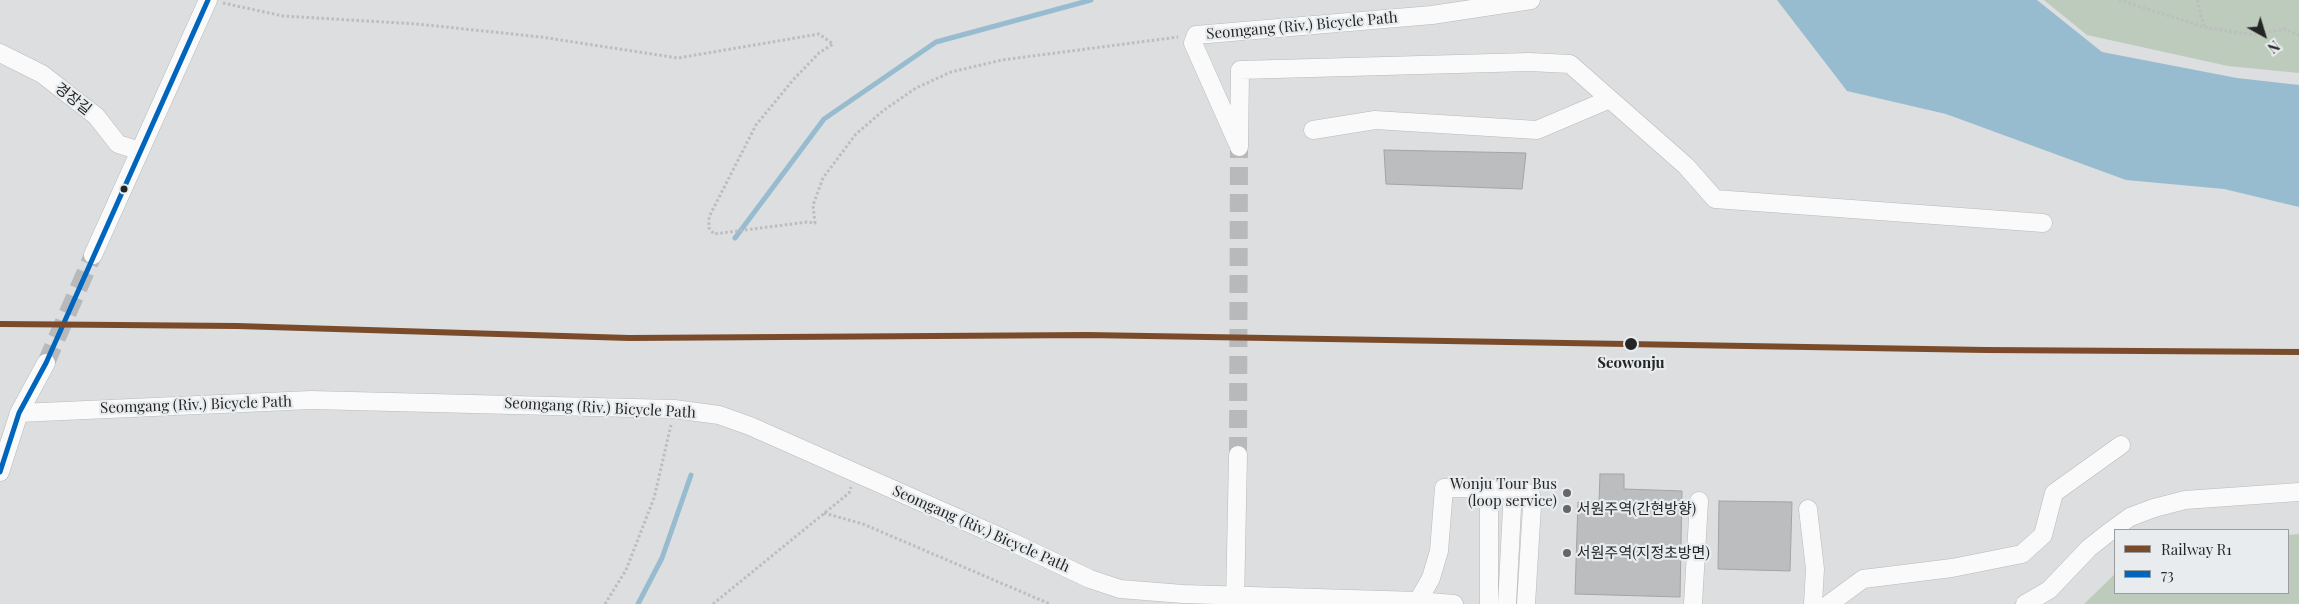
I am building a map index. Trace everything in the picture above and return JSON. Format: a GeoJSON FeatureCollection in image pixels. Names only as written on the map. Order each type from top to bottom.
{"type":"FeatureCollection","features":[{"type":"Feature","properties":{"kind":"street"},"geometry":{"type":"LineString","coordinates":[[93,255],[208,0]]}},
{"type":"Feature","properties":{"kind":"street","name":"Seomgang (Riv.) Bicycle Path"},"geometry":{"type":"LineString","coordinates":[[1531,0],[1432,15],[1196,35],[1193,43],[1239,148],[1240,70],[1529,62],[1570,64],[1610,99]]}},
{"type":"Feature","properties":{"kind":"street","name":"경장길"},"geometry":{"type":"LineString","coordinates":[[0,53],[42,74],[96,116],[118,144],[140,151]]}},
{"type":"Feature","properties":{"kind":"street"},"geometry":{"type":"LineString","coordinates":[[1313,130],[1375,120],[1537,130],[1610,99],[1686,166],[1715,199],[2043,224]]}},
{"type":"Feature","properties":{"kind":"street"},"geometry":{"type":"LineString","coordinates":[[0,472],[19,413],[46,363]]}},
{"type":"Feature","properties":{"kind":"street","name":"Seomgang (Riv.) Bicycle Path"},"geometry":{"type":"LineString","coordinates":[[19,413],[311,400],[674,409],[719,415],[750,426],[1104,585],[1143,592],[1235,600],[1418,601],[1454,604]]}},
{"type":"Feature","properties":{"kind":"street"},"geometry":{"type":"LineString","coordinates":[[1829,604],[1863,579],[1952,568],[2022,554],[2043,535],[2054,493],[2121,445]]}},
{"type":"Feature","properties":{"kind":"street"},"geometry":{"type":"LineString","coordinates":[[1235,600],[1238,455]]}},
{"type":"Feature","properties":{"kind":"street"},"geometry":{"type":"LineString","coordinates":[[1418,601],[1431,578],[1439,551],[1444,488],[1490,488],[1527,492],[1532,500],[1526,604]]}},
{"type":"Feature","properties":{"kind":"street"},"geometry":{"type":"LineString","coordinates":[[1489,604],[1490,488]]}},
{"type":"Feature","properties":{"kind":"street"},"geometry":{"type":"LineString","coordinates":[[1507,604],[1513,489]]}},
{"type":"Feature","properties":{"kind":"street"},"geometry":{"type":"LineString","coordinates":[[2026,604],[2049,590],[2089,548],[2130,517],[2154,508],[2185,500],[2299,492]]}},
{"type":"Feature","properties":{"kind":"street"},"geometry":{"type":"LineString","coordinates":[[1693,604],[1699,500]]}},
{"type":"Feature","properties":{"kind":"street"},"geometry":{"type":"LineString","coordinates":[[1808,509],[1814,569],[1813,604]]}},
{"type":"Feature","properties":{"kind":"path"},"geometry":{"type":"LineString","coordinates":[[208,0],[283,16],[416,24],[541,37],[678,58],[819,34],[832,44],[819,53],[793,80],[756,125],[709,217],[709,228],[714,234],[807,222],[816,223],[813,205],[823,178],[856,134],[884,110],[916,88],[951,72],[1002,60],[1196,35]]}},
{"type":"Feature","properties":{"kind":"path"},"geometry":{"type":"LineString","coordinates":[[2119,0],[2204,27],[2253,36],[2285,29],[2299,36]]}},
{"type":"Feature","properties":{"kind":"path"},"geometry":{"type":"LineString","coordinates":[[2197,0],[2204,27]]}},
{"type":"Feature","properties":{"kind":"path"},"geometry":{"type":"LineString","coordinates":[[605,604],[626,570],[654,498],[674,409]]}},
{"type":"Feature","properties":{"kind":"path"},"geometry":{"type":"LineString","coordinates":[[713,604],[849,493],[855,473]]}},
{"type":"Feature","properties":{"kind":"path"},"geometry":{"type":"LineString","coordinates":[[824,513],[863,524],[1050,604]]}},
{"type":"Feature","properties":{"kind":"green space"},"geometry":{"type":"Polygon","coordinates":[[[2044,0],[2299,0],[2299,73],[2228,66],[2087,35],[2044,0]]]}},
{"type":"Feature","properties":{"kind":"green space"},"geometry":{"type":"Polygon","coordinates":[[[2299,534],[2299,604],[2084,604],[2114,575],[2114,594],[2289,594],[2289,535],[2299,534]]]}},
{"type":"Feature","properties":{"kind":"water"},"geometry":{"type":"Polygon","coordinates":[[[1777,0],[2037,0],[2102,52],[2237,78],[2299,85],[2299,207],[2224,189],[2126,180],[1946,114],[1847,91],[1777,0]]]}},
{"type":"Feature","properties":{"kind":"building"},"geometry":{"type":"Polygon","coordinates":[[[1384,150],[1526,153],[1522,189],[1386,184],[1384,150]]]}},
{"type":"Feature","properties":{"kind":"building"},"geometry":{"type":"Polygon","coordinates":[[[1600,474],[1624,474],[1624,489],[1682,491],[1680,597],[1575,594],[1578,502],[1599,502],[1600,474]]]}},
{"type":"Feature","properties":{"kind":"building"},"geometry":{"type":"Polygon","coordinates":[[[1719,501],[1792,502],[1790,571],[1718,569],[1719,501]]]}},
{"type":"Feature","properties":{"kind":"waterway"},"geometry":{"type":"LineString","coordinates":[[735,238],[824,119],[936,42],[1091,0]]}},
{"type":"Feature","properties":{"kind":"waterway"},"geometry":{"type":"LineString","coordinates":[[638,604],[662,558],[691,475]]}},
{"type":"Feature","properties":{"kind":"tunnel"},"geometry":{"type":"LineString","coordinates":[[1238,455],[1239,147]]}},
{"type":"Feature","properties":{"kind":"tunnel"},"geometry":{"type":"LineString","coordinates":[[46,363],[93,255]]}},
{"type":"Feature","properties":{"kind":"rail line","name":"R1"},"geometry":{"type":"LineString","coordinates":[[0,324],[237,326],[629,338],[1087,335],[1986,350],[2299,352]]}},
{"type":"Feature","properties":{"kind":"transit line","name":"73"},"geometry":{"type":"LineString","coordinates":[[0,472],[19,413],[46,363],[208,0]]}},
{"type":"Feature","properties":{"kind":"place","name":"Seowonju"},"geometry":{"type":"Point","coordinates":[1631,344]}},
{"type":"Feature","properties":{"kind":"place","name":"Wonju Tour Bus (loop service)"},"geometry":{"type":"Point","coordinates":[1567,493]}},
{"type":"Feature","properties":{"kind":"place","name":"서원주역(간현방향)"},"geometry":{"type":"Point","coordinates":[1567,509]}},
{"type":"Feature","properties":{"kind":"place","name":"서원주역(지정초방면)"},"geometry":{"type":"Point","coordinates":[1567,553]}}]}
